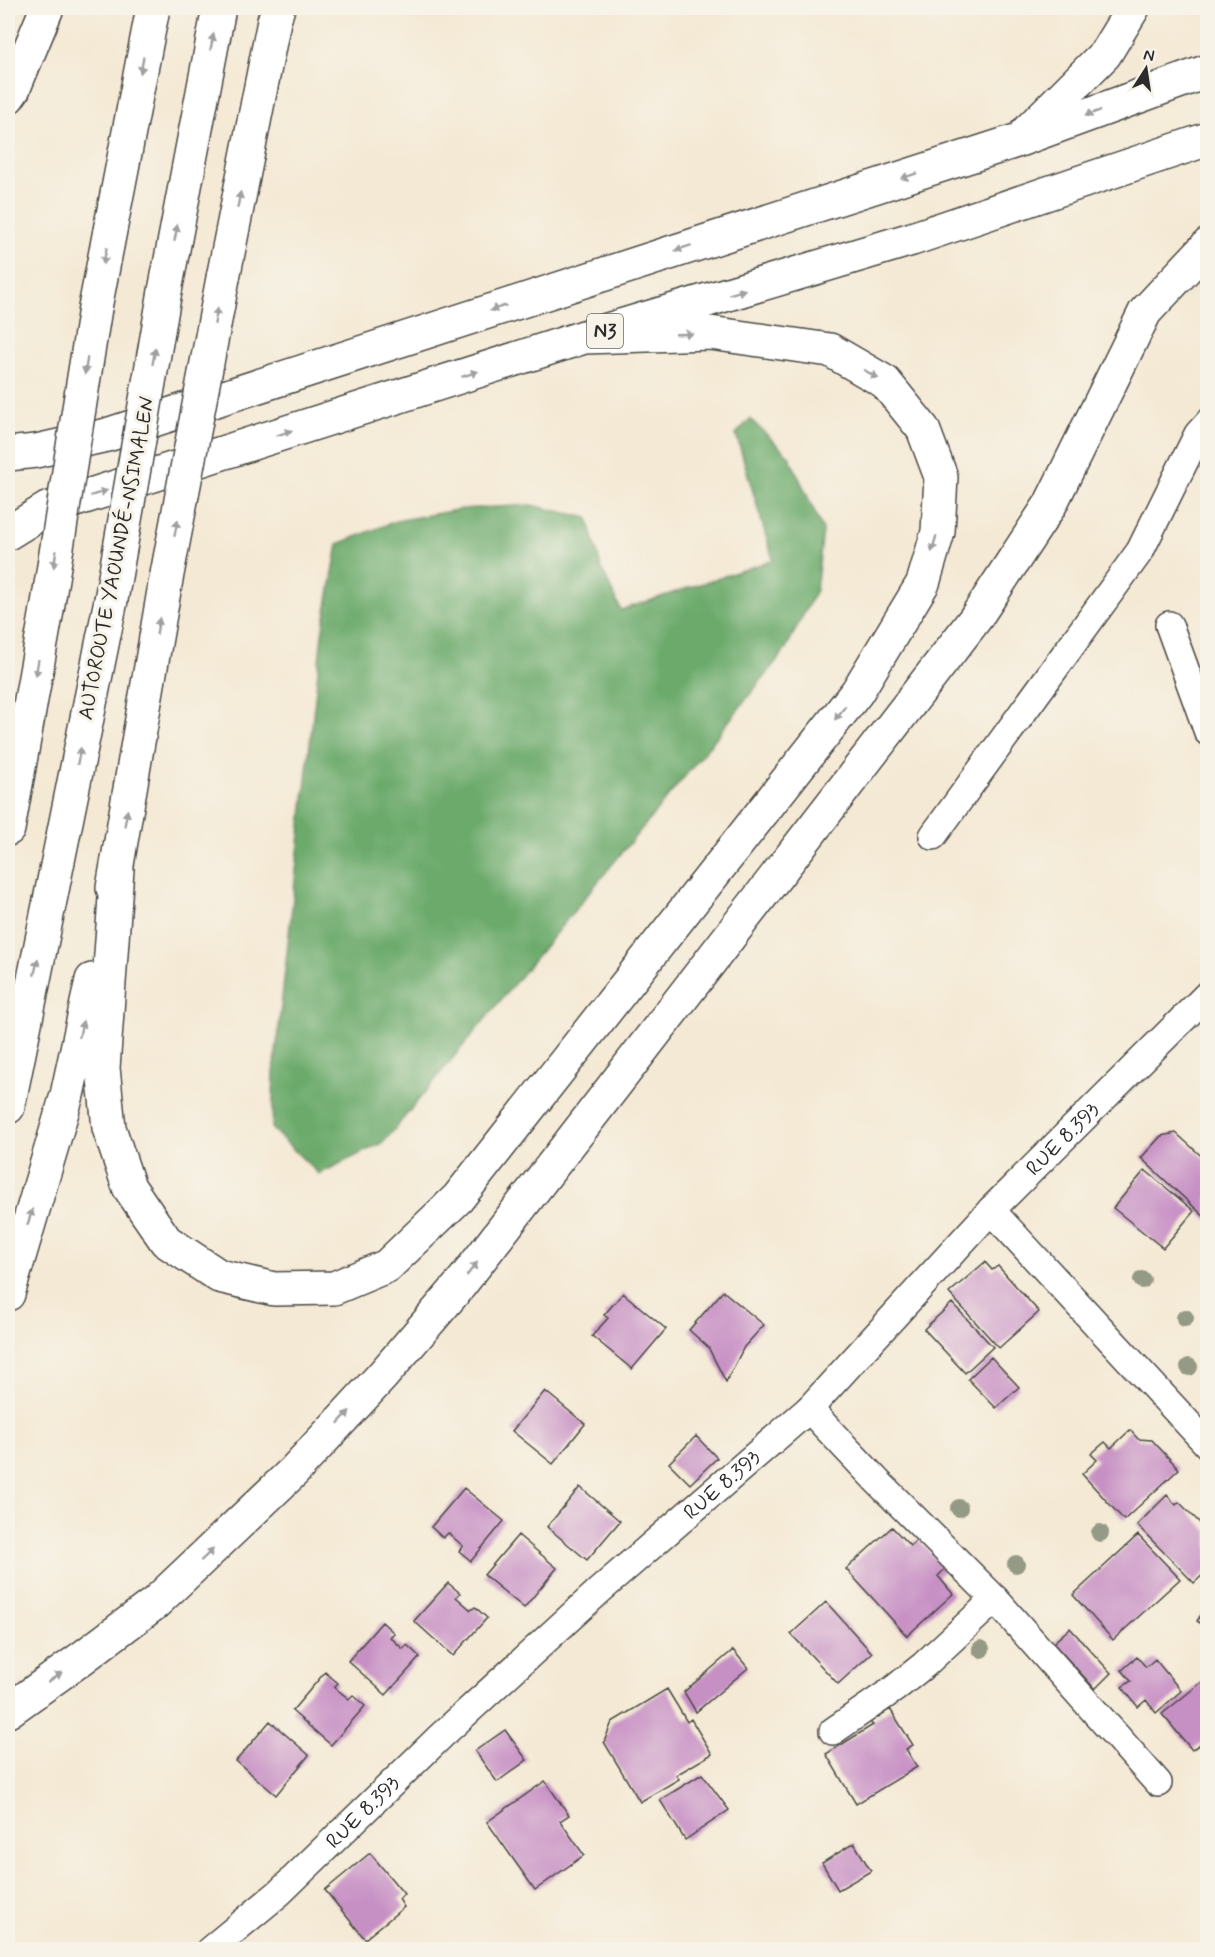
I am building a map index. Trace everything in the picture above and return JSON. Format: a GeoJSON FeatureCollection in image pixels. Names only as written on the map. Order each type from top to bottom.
{"type":"FeatureCollection","features":[{"type":"Feature","properties":{"kind":"highway"},"geometry":{"type":"LineString","coordinates":[[9,98],[47,8]]}},
{"type":"Feature","properties":{"kind":"highway"},"geometry":{"type":"LineString","coordinates":[[8,829],[47,610],[95,308],[153,8]]}},
{"type":"Feature","properties":{"kind":"highway","name":"AUTOROUTE YAOUNDÉ-NSIMALEN"},"geometry":{"type":"LineString","coordinates":[[8,1107],[111,600],[165,291],[219,8]]}},
{"type":"Feature","properties":{"kind":"highway"},"geometry":{"type":"LineString","coordinates":[[1019,140],[1105,54],[1133,8]]}},
{"type":"Feature","properties":{"kind":"highway"},"geometry":{"type":"LineString","coordinates":[[8,1294],[67,1095],[117,868],[165,585],[276,12]]}},
{"type":"Feature","properties":{"kind":"highway"},"geometry":{"type":"LineString","coordinates":[[8,454],[36,451],[107,435],[1019,140],[1208,71]]}},
{"type":"Feature","properties":{"kind":"highway","name":"N3"},"geometry":{"type":"LineString","coordinates":[[8,533],[47,509],[584,338],[912,239],[1048,195],[1208,139]]}},
{"type":"Feature","properties":{"kind":"highway"},"geometry":{"type":"LineString","coordinates":[[8,1711],[155,1603],[171,1588],[294,1471],[382,1376],[460,1285],[975,619],[1050,505],[1145,312],[1208,245]]}},
{"type":"Feature","properties":{"kind":"highway"},"geometry":{"type":"LineString","coordinates":[[117,868],[103,1068],[109,1128],[129,1187],[166,1241],[219,1276],[274,1289],[334,1288],[387,1266],[458,1198],[857,692],[923,583],[938,532],[941,477],[923,429],[885,382],[830,350],[710,333],[584,338]]}},
{"type":"Feature","properties":{"kind":"street"},"geometry":{"type":"LineString","coordinates":[[933,836],[1140,551],[1198,434],[1208,423]]}},
{"type":"Feature","properties":{"kind":"street"},"geometry":{"type":"LineString","coordinates":[[1169,625],[1208,732]]}},
{"type":"Feature","properties":{"kind":"street","name":"RUE 8.393"},"geometry":{"type":"LineString","coordinates":[[210,1950],[279,1893],[442,1735],[599,1591],[809,1409],[991,1210],[1208,994]]}},
{"type":"Feature","properties":{"kind":"street"},"geometry":{"type":"LineString","coordinates":[[991,1210],[1208,1446]]}},
{"type":"Feature","properties":{"kind":"street"},"geometry":{"type":"LineString","coordinates":[[809,1409],[995,1599],[1158,1783]]}},
{"type":"Feature","properties":{"kind":"street"},"geometry":{"type":"LineString","coordinates":[[833,1731],[894,1689],[924,1665],[995,1599]]}},
{"type":"Feature","properties":{"kind":"green space"},"geometry":{"type":"Polygon","coordinates":[[[750,419],[789,456],[823,530],[816,590],[785,650],[699,759],[384,1142],[319,1174],[272,1129],[274,1071],[322,634],[338,544],[396,521],[462,509],[531,505],[588,518],[601,567],[621,610],[773,560],[736,434],[750,419]]]}},
{"type":"Feature","properties":{"kind":"building"},"geometry":{"type":"Polygon","coordinates":[[[1176,1133],[1208,1162],[1208,1220],[1141,1158],[1161,1136],[1176,1133]]]}},
{"type":"Feature","properties":{"kind":"building"},"geometry":{"type":"Polygon","coordinates":[[[1145,1170],[1194,1211],[1163,1248],[1113,1208],[1145,1170]]]}},
{"type":"Feature","properties":{"kind":"building"},"geometry":{"type":"Polygon","coordinates":[[[985,1262],[992,1270],[998,1266],[1039,1312],[999,1348],[949,1293],[985,1262]]]}},
{"type":"Feature","properties":{"kind":"building"},"geometry":{"type":"Polygon","coordinates":[[[723,1291],[764,1325],[744,1347],[726,1382],[708,1347],[689,1330],[723,1291]]]}},
{"type":"Feature","properties":{"kind":"building"},"geometry":{"type":"Polygon","coordinates":[[[623,1293],[666,1329],[632,1369],[592,1336],[608,1318],[604,1315],[623,1293]]]}},
{"type":"Feature","properties":{"kind":"building"},"geometry":{"type":"Polygon","coordinates":[[[952,1303],[993,1347],[965,1373],[924,1329],[952,1303]]]}},
{"type":"Feature","properties":{"kind":"building"},"geometry":{"type":"Polygon","coordinates":[[[991,1357],[1019,1387],[996,1408],[968,1379],[991,1357]]]}},
{"type":"Feature","properties":{"kind":"building"},"geometry":{"type":"Polygon","coordinates":[[[545,1391],[585,1424],[553,1464],[512,1431],[545,1391]]]}},
{"type":"Feature","properties":{"kind":"building"},"geometry":{"type":"Polygon","coordinates":[[[1130,1430],[1138,1439],[1152,1440],[1179,1469],[1124,1520],[1082,1474],[1097,1460],[1091,1454],[1105,1442],[1111,1448],[1130,1430]]]}},
{"type":"Feature","properties":{"kind":"building"},"geometry":{"type":"Polygon","coordinates":[[[696,1436],[717,1458],[690,1484],[669,1463],[696,1436]]]}},
{"type":"Feature","properties":{"kind":"building"},"geometry":{"type":"Polygon","coordinates":[[[580,1487],[620,1521],[587,1560],[547,1527],[580,1487]]]}},
{"type":"Feature","properties":{"kind":"building"},"geometry":{"type":"Polygon","coordinates":[[[464,1488],[504,1521],[471,1561],[459,1551],[463,1546],[448,1533],[443,1538],[431,1527],[464,1488]]]}},
{"type":"Feature","properties":{"kind":"building"},"geometry":{"type":"Polygon","coordinates":[[[1167,1495],[1176,1505],[1179,1502],[1208,1531],[1208,1570],[1194,1583],[1137,1525],[1167,1495]]]}},
{"type":"Feature","properties":{"kind":"building"},"geometry":{"type":"Polygon","coordinates":[[[892,1527],[910,1546],[918,1539],[945,1569],[938,1576],[953,1594],[907,1636],[846,1569],[892,1527]]]}},
{"type":"Feature","properties":{"kind":"building"},"geometry":{"type":"Polygon","coordinates":[[[518,1535],[557,1568],[524,1608],[484,1575],[518,1535]]]}},
{"type":"Feature","properties":{"kind":"building"},"geometry":{"type":"Polygon","coordinates":[[[1138,1535],[1180,1579],[1113,1640],[1073,1595],[1138,1535]]]}},
{"type":"Feature","properties":{"kind":"building"},"geometry":{"type":"Polygon","coordinates":[[[448,1583],[460,1593],[456,1597],[471,1610],[475,1607],[487,1618],[453,1656],[414,1621],[448,1583]]]}},
{"type":"Feature","properties":{"kind":"building"},"geometry":{"type":"Polygon","coordinates":[[[826,1602],[872,1653],[838,1684],[791,1634],[826,1602]]]}},
{"type":"Feature","properties":{"kind":"building"},"geometry":{"type":"Polygon","coordinates":[[[1208,1605],[1208,1628],[1197,1621],[1208,1605]]]}},
{"type":"Feature","properties":{"kind":"building"},"geometry":{"type":"Polygon","coordinates":[[[382,1622],[394,1633],[390,1637],[403,1649],[407,1645],[420,1657],[386,1695],[348,1661],[382,1622]]]}},
{"type":"Feature","properties":{"kind":"building"},"geometry":{"type":"Polygon","coordinates":[[[1070,1628],[1111,1673],[1095,1689],[1053,1643],[1070,1628]]]}},
{"type":"Feature","properties":{"kind":"building"},"geometry":{"type":"Polygon","coordinates":[[[733,1650],[748,1668],[696,1712],[684,1692],[733,1650]]]}},
{"type":"Feature","properties":{"kind":"building"},"geometry":{"type":"Polygon","coordinates":[[[1137,1657],[1146,1667],[1155,1659],[1181,1691],[1156,1713],[1146,1700],[1138,1707],[1122,1687],[1131,1681],[1122,1670],[1137,1657]]]}},
{"type":"Feature","properties":{"kind":"building"},"geometry":{"type":"Polygon","coordinates":[[[325,1672],[338,1683],[334,1687],[349,1699],[353,1695],[365,1706],[331,1745],[292,1711],[325,1672]]]}},
{"type":"Feature","properties":{"kind":"building"},"geometry":{"type":"Polygon","coordinates":[[[1208,1677],[1208,1738],[1192,1750],[1162,1714],[1208,1677]]]}},
{"type":"Feature","properties":{"kind":"building"},"geometry":{"type":"Polygon","coordinates":[[[667,1689],[687,1722],[691,1719],[712,1754],[676,1775],[679,1779],[640,1802],[604,1742],[612,1722],[667,1689]]]}},
{"type":"Feature","properties":{"kind":"building"},"geometry":{"type":"Polygon","coordinates":[[[890,1709],[913,1745],[906,1749],[917,1767],[856,1804],[826,1754],[873,1725],[870,1722],[890,1709]]]}},
{"type":"Feature","properties":{"kind":"building"},"geometry":{"type":"Polygon","coordinates":[[[270,1721],[309,1755],[276,1795],[236,1761],[270,1721]]]}},
{"type":"Feature","properties":{"kind":"building"},"geometry":{"type":"Polygon","coordinates":[[[505,1730],[527,1760],[497,1782],[475,1751],[505,1730]]]}},
{"type":"Feature","properties":{"kind":"building"},"geometry":{"type":"Polygon","coordinates":[[[702,1774],[729,1810],[685,1840],[660,1800],[702,1774]]]}},
{"type":"Feature","properties":{"kind":"building"},"geometry":{"type":"Polygon","coordinates":[[[545,1781],[569,1815],[560,1821],[584,1855],[535,1890],[487,1822],[545,1781]]]}},
{"type":"Feature","properties":{"kind":"building"},"geometry":{"type":"Polygon","coordinates":[[[854,1843],[871,1871],[838,1890],[822,1863],[854,1843]]]}},
{"type":"Feature","properties":{"kind":"building"},"geometry":{"type":"Polygon","coordinates":[[[370,1853],[404,1894],[399,1899],[404,1907],[365,1939],[325,1890],[370,1853]]]}}]}
